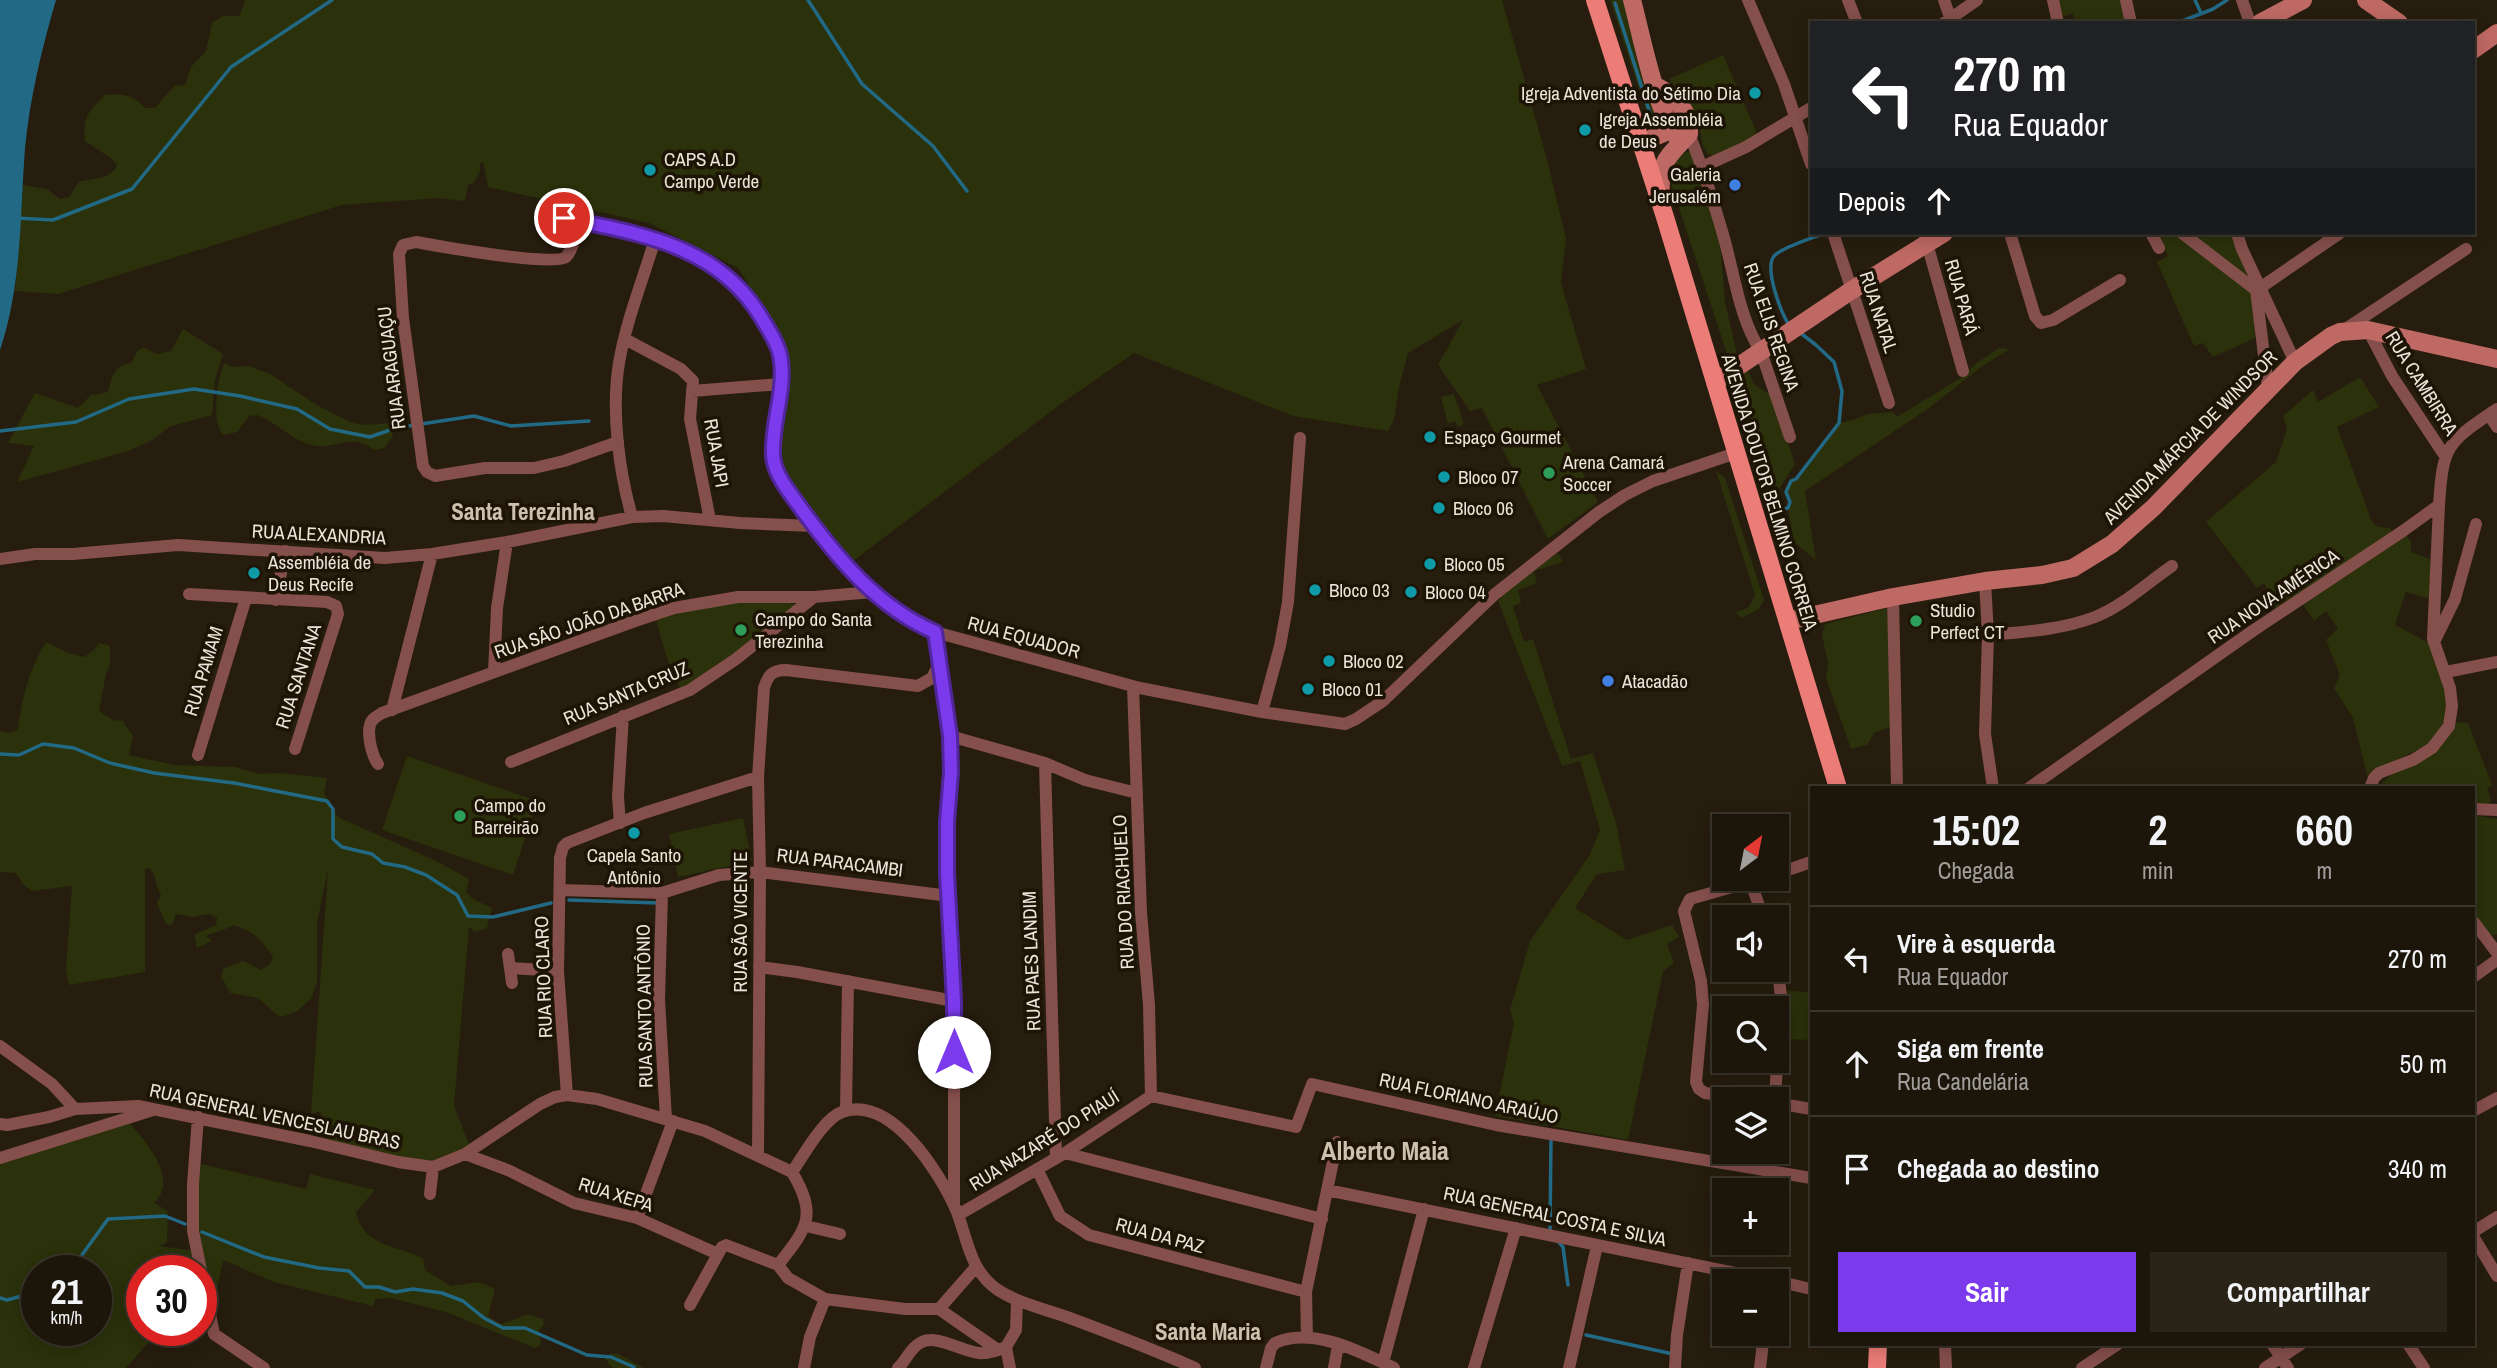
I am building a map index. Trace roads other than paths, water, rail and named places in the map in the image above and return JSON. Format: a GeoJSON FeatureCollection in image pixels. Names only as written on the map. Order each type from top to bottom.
{"type":"FeatureCollection","features":[{"type":"Feature","properties":{"kind":"main road","name":"AVENIDA DOUTOR BELMINO CORREIA"},"geometry":{"type":"LineString","coordinates":[[1595,0],[1645,141],[1662,208],[1837,786]]}},
{"type":"Feature","properties":{"kind":"main road"},"geometry":{"type":"LineString","coordinates":[[1877,1368],[1878,1346]]}},
{"type":"Feature","properties":{"kind":"street"},"geometry":{"type":"LineString","coordinates":[[1632,0],[1656,86],[1668,92],[1683,108],[1687,118],[1684,139],[1667,157],[1652,157],[1645,141],[1684,139]]}},
{"type":"Feature","properties":{"kind":"street"},"geometry":{"type":"LineString","coordinates":[[1748,0],[1796,118],[1810,161]]}},
{"type":"Feature","properties":{"kind":"street"},"geometry":{"type":"LineString","coordinates":[[1848,0],[1856,21]]}},
{"type":"Feature","properties":{"kind":"street"},"geometry":{"type":"LineString","coordinates":[[1944,0],[1949,21],[1977,0]]}},
{"type":"Feature","properties":{"kind":"street"},"geometry":{"type":"LineString","coordinates":[[2053,0],[2058,21]]}},
{"type":"Feature","properties":{"kind":"street"},"geometry":{"type":"LineString","coordinates":[[2126,0],[2131,21]]}},
{"type":"Feature","properties":{"kind":"street"},"geometry":{"type":"LineString","coordinates":[[2242,0],[2249,21]]}},
{"type":"Feature","properties":{"kind":"street"},"geometry":{"type":"LineString","coordinates":[[2264,21],[2302,0]]}},
{"type":"Feature","properties":{"kind":"street"},"geometry":{"type":"LineString","coordinates":[[2366,0],[2396,21]]}},
{"type":"Feature","properties":{"kind":"street"},"geometry":{"type":"LineString","coordinates":[[2475,49],[2494,41]]}},
{"type":"Feature","properties":{"kind":"street"},"geometry":{"type":"LineString","coordinates":[[1702,167],[1746,147],[1810,109]]}},
{"type":"Feature","properties":{"kind":"street","name":"RUA ELIS REGINA"},"geometry":{"type":"LineString","coordinates":[[1684,139],[1702,167],[1736,292],[1761,352],[1790,437]]}},
{"type":"Feature","properties":{"kind":"street","name":"AVENIDA DOUTOR BELMINO CORREIA"},"geometry":{"type":"LineString","coordinates":[[1662,208],[1660,176],[1667,157]]}},
{"type":"Feature","properties":{"kind":"street","name":"RUA EQUADOR"},"geometry":{"type":"LineString","coordinates":[[549,215],[655,239],[707,261],[727,274],[742,289],[777,345],[780,357],[773,456],[781,480],[849,570],[873,592],[915,622],[935,632],[1133,686],[1262,712],[1335,724],[1345,724],[1356,719],[1383,701],[1495,594],[1599,512],[1653,481],[1737,453]]}},
{"type":"Feature","properties":{"kind":"street","name":"RUA ARAGUAÇU"},"geometry":{"type":"LineString","coordinates":[[579,221],[568,253],[557,261],[416,242],[403,245],[399,254],[411,384],[423,466],[431,475],[485,468],[543,467],[618,442]]}},
{"type":"Feature","properties":{"kind":"street","name":"RUA NATAL"},"geometry":{"type":"LineString","coordinates":[[1834,235],[1889,402]]}},
{"type":"Feature","properties":{"kind":"street"},"geometry":{"type":"LineString","coordinates":[[2011,235],[2035,316],[2040,323],[2053,320],[2120,280]]}},
{"type":"Feature","properties":{"kind":"street"},"geometry":{"type":"LineString","coordinates":[[2152,235],[2159,248]]}},
{"type":"Feature","properties":{"kind":"street"},"geometry":{"type":"LineString","coordinates":[[2185,235],[2259,288],[2268,388]]}},
{"type":"Feature","properties":{"kind":"street"},"geometry":{"type":"LineString","coordinates":[[2237,235],[2295,362]]}},
{"type":"Feature","properties":{"kind":"street"},"geometry":{"type":"LineString","coordinates":[[2259,288],[2337,235]]}},
{"type":"Feature","properties":{"kind":"street"},"geometry":{"type":"LineString","coordinates":[[632,517],[618,442],[618,374],[625,339],[655,239]]}},
{"type":"Feature","properties":{"kind":"street"},"geometry":{"type":"LineString","coordinates":[[1715,382],[1926,239]]}},
{"type":"Feature","properties":{"kind":"street","name":"RUA PARÁ"},"geometry":{"type":"LineString","coordinates":[[1926,239],[1963,371]]}},
{"type":"Feature","properties":{"kind":"street"},"geometry":{"type":"LineString","coordinates":[[2340,332],[2466,249]]}},
{"type":"Feature","properties":{"kind":"street","name":"AVENIDA MÁRCIA DE WINDSOR"},"geometry":{"type":"LineString","coordinates":[[1787,621],[1893,597],[2073,568],[2112,544],[2152,508],[2295,362],[2340,332],[2368,330],[2497,359]]}},
{"type":"Feature","properties":{"kind":"street","name":"RUA CAMBIRRA"},"geometry":{"type":"LineString","coordinates":[[2368,330],[2392,376],[2445,456]]}},
{"type":"Feature","properties":{"kind":"street"},"geometry":{"type":"LineString","coordinates":[[625,339],[681,369],[693,381],[692,391],[780,384]]}},
{"type":"Feature","properties":{"kind":"street","name":"RUA JAPI"},"geometry":{"type":"LineString","coordinates":[[692,391],[690,419],[710,520]]}},
{"type":"Feature","properties":{"kind":"street"},"geometry":{"type":"LineString","coordinates":[[2371,786],[2379,774],[2413,760],[2432,748],[2449,726],[2452,706],[2446,672],[2434,643],[2441,469],[2456,438],[2493,412],[2497,427]]}},
{"type":"Feature","properties":{"kind":"street"},"geometry":{"type":"LineString","coordinates":[[1262,712],[1280,646],[1288,602],[1300,438]]}},
{"type":"Feature","properties":{"kind":"street","name":"RUA NOVA AMÉRICA"},"geometry":{"type":"LineString","coordinates":[[2032,786],[2254,630],[2439,505]]}},
{"type":"Feature","properties":{"kind":"street","name":"RUA ALEXANDRIA"},"geometry":{"type":"LineString","coordinates":[[0,559],[157,546],[384,558],[432,554],[507,542],[632,517],[663,516],[814,526]]}},
{"type":"Feature","properties":{"kind":"street"},"geometry":{"type":"LineString","coordinates":[[2434,643],[2455,599],[2476,524]]}},
{"type":"Feature","properties":{"kind":"street"},"geometry":{"type":"LineString","coordinates":[[494,672],[497,608],[507,542]]}},
{"type":"Feature","properties":{"kind":"street"},"geometry":{"type":"LineString","coordinates":[[189,594],[276,600],[285,551]]}},
{"type":"Feature","properties":{"kind":"street"},"geometry":{"type":"LineString","coordinates":[[392,710],[432,554]]}},
{"type":"Feature","properties":{"kind":"street"},"geometry":{"type":"LineString","coordinates":[[1988,635],[2038,630],[2094,617],[2113,608],[2172,566]]}},
{"type":"Feature","properties":{"kind":"street"},"geometry":{"type":"LineString","coordinates":[[1984,581],[1988,635],[1985,734],[1993,786]]}},
{"type":"Feature","properties":{"kind":"street","name":"RUA SÃO JOÃO DA BARRA"},"geometry":{"type":"LineString","coordinates":[[378,764],[372,751],[370,724],[373,718],[674,608],[738,597],[814,597],[873,592]]}},
{"type":"Feature","properties":{"kind":"street","name":"RUA SANTA CRUZ"},"geometry":{"type":"LineString","coordinates":[[512,762],[690,690],[736,659],[814,597]]}},
{"type":"Feature","properties":{"kind":"street"},"geometry":{"type":"LineString","coordinates":[[1893,597],[1896,786]]}},
{"type":"Feature","properties":{"kind":"street","name":"RUA PAMAM"},"geometry":{"type":"LineString","coordinates":[[198,755],[246,598]]}},
{"type":"Feature","properties":{"kind":"street","name":"RUA SANTANA"},"geometry":{"type":"LineString","coordinates":[[276,600],[327,602],[336,606],[338,614],[295,749]]}},
{"type":"Feature","properties":{"kind":"street"},"geometry":{"type":"LineString","coordinates":[[935,632],[950,736],[951,787],[947,822],[954,1001],[956,1210]]}},
{"type":"Feature","properties":{"kind":"street","name":"RUA SÃO VICENTE"},"geometry":{"type":"LineString","coordinates":[[758,1156],[758,777],[767,677],[777,670],[918,686],[932,678],[940,662]]}},
{"type":"Feature","properties":{"kind":"street"},"geometry":{"type":"LineString","coordinates":[[2446,672],[2497,662]]}},
{"type":"Feature","properties":{"kind":"street","name":"RUA DO RIACHUELO"},"geometry":{"type":"LineString","coordinates":[[1133,686],[1151,1096]]}},
{"type":"Feature","properties":{"kind":"street"},"geometry":{"type":"LineString","coordinates":[[623,716],[618,797],[620,823],[758,777]]}},
{"type":"Feature","properties":{"kind":"street"},"geometry":{"type":"LineString","coordinates":[[950,736],[1137,793]]}},
{"type":"Feature","properties":{"kind":"street","name":"RUA PAES LANDIM"},"geometry":{"type":"LineString","coordinates":[[1045,763],[1060,1156]]}},
{"type":"Feature","properties":{"kind":"street"},"geometry":{"type":"LineString","coordinates":[[2475,809],[2497,810]]}},
{"type":"Feature","properties":{"kind":"street","name":"RUA RIO CLARO"},"geometry":{"type":"LineString","coordinates":[[567,1095],[558,971],[561,891],[559,858],[567,843],[620,823]]}},
{"type":"Feature","properties":{"kind":"street"},"geometry":{"type":"LineString","coordinates":[[1789,870],[1810,862]]}},
{"type":"Feature","properties":{"kind":"street","name":"RUA PARACAMBI"},"geometry":{"type":"LineString","coordinates":[[561,891],[662,893],[719,875],[760,872],[950,896]]}},
{"type":"Feature","properties":{"kind":"street"},"geometry":{"type":"LineString","coordinates":[[1712,1094],[1699,1089],[1696,1082],[1703,1005],[1701,981],[1684,911],[1690,899],[1720,891]]}},
{"type":"Feature","properties":{"kind":"street","name":"RUA SANTO ANTÔNIO"},"geometry":{"type":"LineString","coordinates":[[662,893],[659,999],[669,1120]]}},
{"type":"Feature","properties":{"kind":"street"},"geometry":{"type":"LineString","coordinates":[[2475,923],[2493,938],[2497,953]]}},
{"type":"Feature","properties":{"kind":"street"},"geometry":{"type":"LineString","coordinates":[[508,954],[512,983]]}},
{"type":"Feature","properties":{"kind":"street"},"geometry":{"type":"LineString","coordinates":[[2475,976],[2497,960]]}},
{"type":"Feature","properties":{"kind":"street"},"geometry":{"type":"LineString","coordinates":[[759,967],[954,1001]]}},
{"type":"Feature","properties":{"kind":"street"},"geometry":{"type":"LineString","coordinates":[[511,968],[558,971]]}},
{"type":"Feature","properties":{"kind":"street"},"geometry":{"type":"LineString","coordinates":[[846,1111],[848,981]]}},
{"type":"Feature","properties":{"kind":"street"},"geometry":{"type":"LineString","coordinates":[[1777,1087],[1781,996],[1779,982]]}},
{"type":"Feature","properties":{"kind":"street"},"geometry":{"type":"LineString","coordinates":[[0,1046],[52,1084],[75,1109]]}},
{"type":"Feature","properties":{"kind":"street","name":"RUA FLORIANO ARAÚJO"},"geometry":{"type":"LineString","coordinates":[[1151,1096],[1296,1127],[1312,1084],[1496,1125],[1810,1178]]}},
{"type":"Feature","properties":{"kind":"street"},"geometry":{"type":"LineString","coordinates":[[430,1194],[433,1167],[465,1154],[540,1104],[555,1097],[567,1095],[597,1099],[705,1130],[792,1172],[804,1192],[806,1226],[778,1265],[788,1278],[825,1299],[905,1309],[939,1309],[1002,1349],[1010,1368]]}},
{"type":"Feature","properties":{"kind":"street","name":"RUA NAZARÉ DO PIAUÍ"},"geometry":{"type":"LineString","coordinates":[[956,1210],[1060,1156],[1151,1096]]}},
{"type":"Feature","properties":{"kind":"street"},"geometry":{"type":"LineString","coordinates":[[2475,1110],[2495,1099]]}},
{"type":"Feature","properties":{"kind":"street"},"geometry":{"type":"LineString","coordinates":[[1789,1104],[1810,1109]]}},
{"type":"Feature","properties":{"kind":"street","name":"RUA GENERAL VENCESLAU BRAS"},"geometry":{"type":"LineString","coordinates":[[0,1124],[49,1117],[75,1109],[138,1106],[398,1162],[433,1167]]}},
{"type":"Feature","properties":{"kind":"street"},"geometry":{"type":"LineString","coordinates":[[0,1158],[157,1109]]}},
{"type":"Feature","properties":{"kind":"street"},"geometry":{"type":"LineString","coordinates":[[792,1172],[822,1129],[834,1117],[858,1109],[888,1119],[915,1143],[956,1210],[975,1268],[998,1290],[1017,1300],[1115,1335],[1195,1368]]}},
{"type":"Feature","properties":{"kind":"street"},"geometry":{"type":"LineString","coordinates":[[198,1117],[193,1231],[214,1334],[264,1368]]}},
{"type":"Feature","properties":{"kind":"street"},"geometry":{"type":"LineString","coordinates":[[637,1218],[669,1120]]}},
{"type":"Feature","properties":{"kind":"street"},"geometry":{"type":"LineString","coordinates":[[1307,1338],[1306,1292],[1337,1142]]}},
{"type":"Feature","properties":{"kind":"street","name":"RUA XEPA"},"geometry":{"type":"LineString","coordinates":[[465,1154],[510,1171],[575,1203],[637,1218],[720,1251],[726,1245],[778,1265]]}},
{"type":"Feature","properties":{"kind":"street"},"geometry":{"type":"LineString","coordinates":[[1060,1156],[1322,1219]]}},
{"type":"Feature","properties":{"kind":"street","name":"RUA DA PAZ"},"geometry":{"type":"LineString","coordinates":[[1037,1169],[1060,1216],[1089,1235],[1306,1292]]}},
{"type":"Feature","properties":{"kind":"street","name":"RUA GENERAL COSTA E SILVA"},"geometry":{"type":"LineString","coordinates":[[1327,1190],[1716,1269]]}},
{"type":"Feature","properties":{"kind":"street"},"geometry":{"type":"LineString","coordinates":[[1266,1368],[1275,1343],[1307,1338],[1339,1345],[1389,1365],[1424,1209]]}},
{"type":"Feature","properties":{"kind":"street"},"geometry":{"type":"LineString","coordinates":[[2475,1233],[2497,1217]]}},
{"type":"Feature","properties":{"kind":"street"},"geometry":{"type":"LineString","coordinates":[[806,1226],[840,1234]]}},
{"type":"Feature","properties":{"kind":"street"},"geometry":{"type":"LineString","coordinates":[[1474,1368],[1516,1228]]}},
{"type":"Feature","properties":{"kind":"street"},"geometry":{"type":"LineString","coordinates":[[2475,1238],[2497,1276]]}},
{"type":"Feature","properties":{"kind":"street"},"geometry":{"type":"LineString","coordinates":[[1569,1368],[1597,1246]]}},
{"type":"Feature","properties":{"kind":"street"},"geometry":{"type":"LineString","coordinates":[[690,1305],[720,1251]]}},
{"type":"Feature","properties":{"kind":"street"},"geometry":{"type":"LineString","coordinates":[[1675,1368],[1688,1263]]}},
{"type":"Feature","properties":{"kind":"street"},"geometry":{"type":"LineString","coordinates":[[939,1309],[975,1268]]}},
{"type":"Feature","properties":{"kind":"street"},"geometry":{"type":"LineString","coordinates":[[779,1289],[788,1278]]}},
{"type":"Feature","properties":{"kind":"street","name":"RUA GENERAL COSTA E SILVA"},"geometry":{"type":"LineString","coordinates":[[1789,1284],[1810,1289]]}},
{"type":"Feature","properties":{"kind":"street"},"geometry":{"type":"LineString","coordinates":[[804,1368],[810,1336],[825,1299]]}},
{"type":"Feature","properties":{"kind":"street"},"geometry":{"type":"LineString","coordinates":[[898,1368],[917,1344],[924,1341],[938,1341],[976,1353],[1002,1349],[1016,1330],[1017,1300]]}},
{"type":"Feature","properties":{"kind":"street"},"geometry":{"type":"LineString","coordinates":[[1334,1368],[1339,1345]]}},
{"type":"Feature","properties":{"kind":"street"},"geometry":{"type":"LineString","coordinates":[[1760,1368],[1763,1346]]}},
{"type":"Feature","properties":{"kind":"street"},"geometry":{"type":"LineString","coordinates":[[1945,1346],[1946,1368]]}},
{"type":"Feature","properties":{"kind":"street"},"geometry":{"type":"LineString","coordinates":[[2082,1368],[2115,1346]]}},
{"type":"Feature","properties":{"kind":"street"},"geometry":{"type":"LineString","coordinates":[[2273,1346],[2284,1363]]}},
{"type":"Feature","properties":{"kind":"street"},"geometry":{"type":"LineString","coordinates":[[2265,1368],[2284,1363],[2299,1346]]}},
{"type":"Feature","properties":{"kind":"street"},"geometry":{"type":"LineString","coordinates":[[2409,1346],[2424,1368]]}},
{"type":"Feature","properties":{"kind":"water"},"geometry":{"type":"Polygon","coordinates":[[[0,0],[56,0],[41,54],[30,110],[16,275],[0,350],[0,0]]]}},
{"type":"Feature","properties":{"kind":"waterway"},"geometry":{"type":"LineString","coordinates":[[16,218],[53,220],[132,189],[231,67],[332,0]]}},
{"type":"Feature","properties":{"kind":"waterway"},"geometry":{"type":"LineString","coordinates":[[808,0],[862,84],[933,146],[967,191]]}},
{"type":"Feature","properties":{"kind":"waterway"},"geometry":{"type":"LineString","coordinates":[[2195,0],[2201,13]]}},
{"type":"Feature","properties":{"kind":"waterway"},"geometry":{"type":"LineString","coordinates":[[2182,21],[2213,9],[2227,0]]}},
{"type":"Feature","properties":{"kind":"waterway"},"geometry":{"type":"LineString","coordinates":[[1615,3],[1655,129]]}},
{"type":"Feature","properties":{"kind":"waterway"},"geometry":{"type":"LineString","coordinates":[[1789,325],[1772,280],[1771,262],[1774,256],[1783,250],[1820,235]]}},
{"type":"Feature","properties":{"kind":"waterway"},"geometry":{"type":"LineString","coordinates":[[1770,512],[1788,508],[1790,502],[1786,492],[1791,481],[1796,479],[1839,423],[1842,391],[1834,362],[1798,331]]}},
{"type":"Feature","properties":{"kind":"waterway"},"geometry":{"type":"LineString","coordinates":[[0,431],[76,422],[129,399],[194,389],[297,409],[330,429],[370,437],[414,425]]}},
{"type":"Feature","properties":{"kind":"waterway"},"geometry":{"type":"LineString","coordinates":[[421,424],[474,416],[511,426],[589,421]]}},
{"type":"Feature","properties":{"kind":"waterway"},"geometry":{"type":"LineString","coordinates":[[0,754],[19,755],[43,744],[74,748],[110,763],[154,773],[234,783],[327,801],[333,809],[333,839],[342,847],[372,854],[383,863],[426,875],[457,895],[468,916],[493,917],[551,903]]}},
{"type":"Feature","properties":{"kind":"waterway"},"geometry":{"type":"LineString","coordinates":[[569,900],[658,903]]}},
{"type":"Feature","properties":{"kind":"waterway"},"geometry":{"type":"LineString","coordinates":[[1550,1231],[1551,1138]]}},
{"type":"Feature","properties":{"kind":"waterway"},"geometry":{"type":"LineString","coordinates":[[82,1255],[108,1219],[165,1216],[185,1224]]}},
{"type":"Feature","properties":{"kind":"waterway"},"geometry":{"type":"LineString","coordinates":[[202,1232],[264,1257],[349,1271],[365,1287],[379,1287],[395,1292],[413,1289],[442,1293],[463,1301],[484,1318],[503,1328],[525,1328],[587,1355],[611,1357],[634,1367]]}},
{"type":"Feature","properties":{"kind":"waterway"},"geometry":{"type":"LineString","coordinates":[[1557,1240],[1563,1247],[1568,1285]]}},
{"type":"Feature","properties":{"kind":"waterway"},"geometry":{"type":"LineString","coordinates":[[0,1298],[7,1300],[21,1296]]}},
{"type":"Feature","properties":{"kind":"waterway"},"geometry":{"type":"LineString","coordinates":[[1586,1335],[1673,1354]]}},
{"type":"Feature","properties":{"kind":"place","name":"Igreja Adventista do Sétimo Dia"},"geometry":{"type":"Point","coordinates":[1755,93]}},
{"type":"Feature","properties":{"kind":"place","name":"Igreja Assembléia de Deus"},"geometry":{"type":"Point","coordinates":[1585,130]}},
{"type":"Feature","properties":{"kind":"place","name":"CAPS A.D Campo Verde"},"geometry":{"type":"Point","coordinates":[650,170]}},
{"type":"Feature","properties":{"kind":"place","name":"Galeria Jerusalém"},"geometry":{"type":"Point","coordinates":[1735,185]}},
{"type":"Feature","properties":{"kind":"place","name":"Espaço Gourmet"},"geometry":{"type":"Point","coordinates":[1430,437]}},
{"type":"Feature","properties":{"kind":"place","name":"Arena Camará Soccer"},"geometry":{"type":"Point","coordinates":[1549,473]}},
{"type":"Feature","properties":{"kind":"place","name":"Bloco 07"},"geometry":{"type":"Point","coordinates":[1444,477]}},
{"type":"Feature","properties":{"kind":"place","name":"Bloco 06"},"geometry":{"type":"Point","coordinates":[1439,508]}},
{"type":"Feature","properties":{"kind":"place","name":"Bloco 05"},"geometry":{"type":"Point","coordinates":[1430,564]}},
{"type":"Feature","properties":{"kind":"place","name":"Assembléia de Deus Recife"},"geometry":{"type":"Point","coordinates":[254,573]}},
{"type":"Feature","properties":{"kind":"place","name":"Bloco 03"},"geometry":{"type":"Point","coordinates":[1315,590]}},
{"type":"Feature","properties":{"kind":"place","name":"Bloco 04"},"geometry":{"type":"Point","coordinates":[1411,592]}},
{"type":"Feature","properties":{"kind":"place","name":"Studio Perfect CT"},"geometry":{"type":"Point","coordinates":[1916,621]}},
{"type":"Feature","properties":{"kind":"place","name":"Campo do Santa Terezinha"},"geometry":{"type":"Point","coordinates":[741,630]}},
{"type":"Feature","properties":{"kind":"place","name":"Bloco 02"},"geometry":{"type":"Point","coordinates":[1329,661]}},
{"type":"Feature","properties":{"kind":"place","name":"Atacadão"},"geometry":{"type":"Point","coordinates":[1608,681]}},
{"type":"Feature","properties":{"kind":"place","name":"Bloco 01"},"geometry":{"type":"Point","coordinates":[1308,689]}},
{"type":"Feature","properties":{"kind":"place","name":"Campo do Barreirão"},"geometry":{"type":"Point","coordinates":[460,816]}},
{"type":"Feature","properties":{"kind":"place","name":"Capela Santo Antônio"},"geometry":{"type":"Point","coordinates":[634,833]}},
{"type":"Feature","properties":{"kind":"district","name":"Santa Terezinha"},"geometry":{"type":"Point","coordinates":[523,512]}},
{"type":"Feature","properties":{"kind":"district","name":"Alberto Maia"},"geometry":{"type":"Point","coordinates":[1385,1151]}},
{"type":"Feature","properties":{"kind":"district","name":"Santa Maria"},"geometry":{"type":"Point","coordinates":[1208,1332]}}]}
